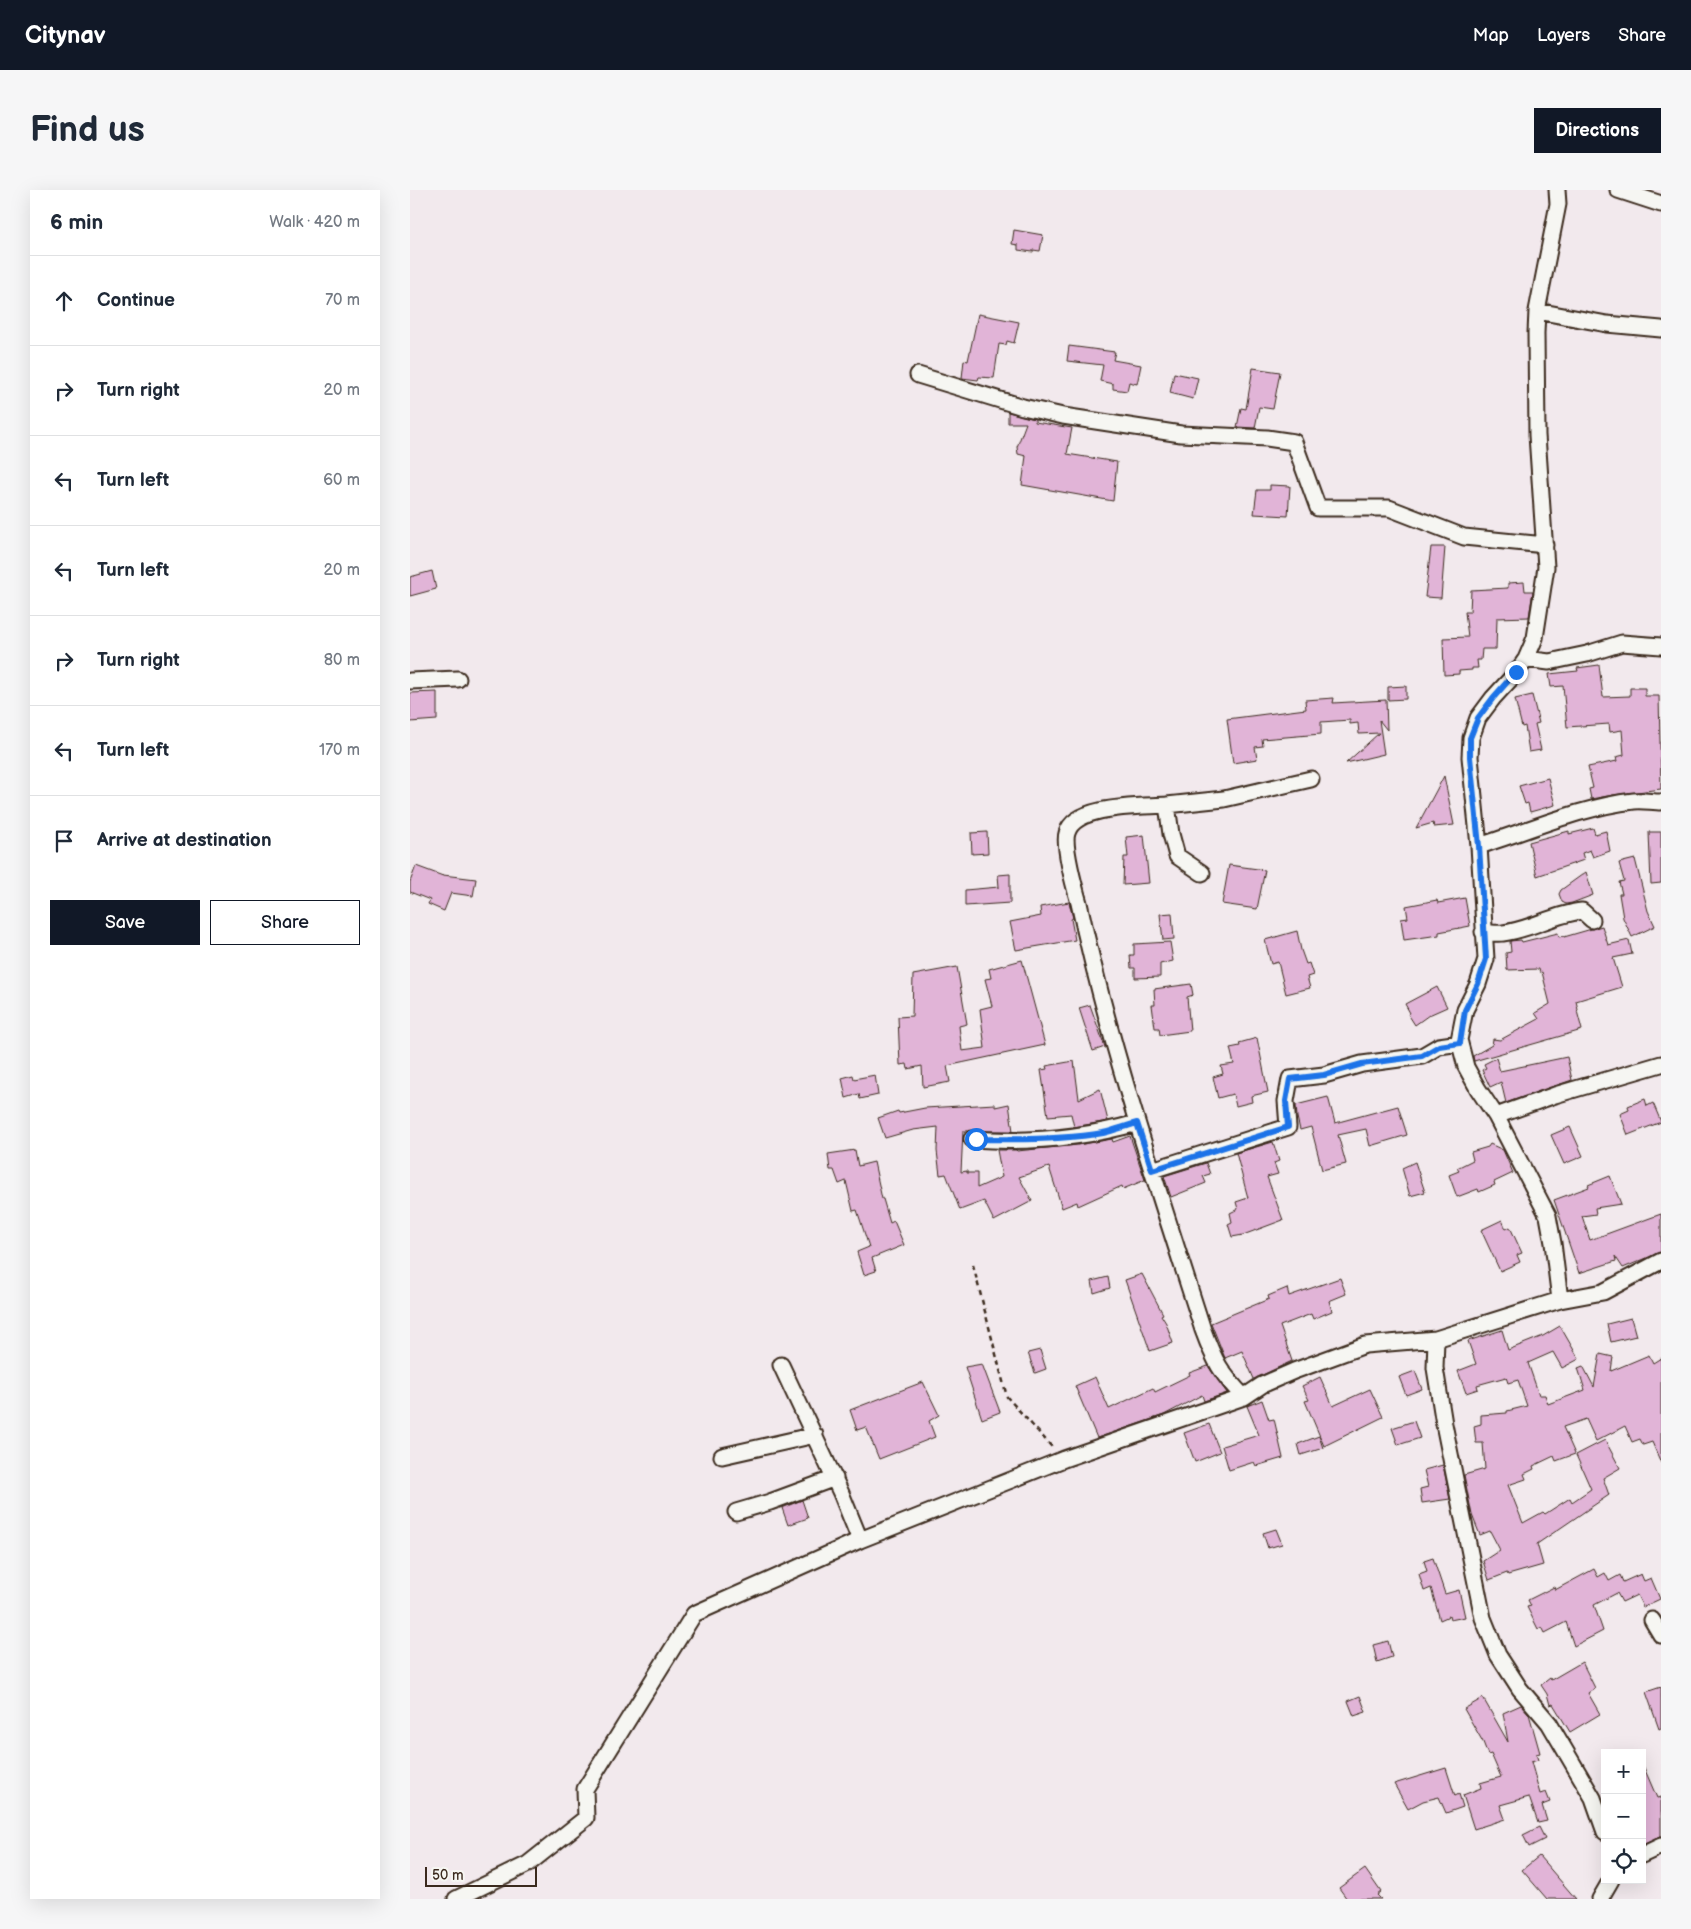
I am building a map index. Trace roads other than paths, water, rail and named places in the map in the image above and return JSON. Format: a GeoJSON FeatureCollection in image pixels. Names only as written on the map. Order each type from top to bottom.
{"type":"FeatureCollection","features":[{"type":"Feature","properties":{"kind":"street"},"geometry":{"type":"LineString","coordinates":[[1557,190],[1558,204],[1537,311],[1536,333],[1537,435],[1546,567],[1535,638],[1526,659],[1478,718],[1470,738],[1486,959],[1478,984],[1465,1010],[1460,1043],[1466,1067],[1496,1116],[1548,1216],[1560,1300]]}},
{"type":"Feature","properties":{"kind":"street"},"geometry":{"type":"LineString","coordinates":[[1618,190],[1661,204]]}},
{"type":"Feature","properties":{"kind":"street"},"geometry":{"type":"LineString","coordinates":[[1537,311],[1607,324],[1661,329]]}},
{"type":"Feature","properties":{"kind":"street"},"geometry":{"type":"LineString","coordinates":[[918,375],[1023,407],[1063,416],[1181,434],[1267,438],[1294,442],[1318,508],[1389,508],[1464,537],[1545,545]]}},
{"type":"Feature","properties":{"kind":"street"},"geometry":{"type":"LineString","coordinates":[[1526,659],[1549,662],[1587,654],[1622,643],[1661,646]]}},
{"type":"Feature","properties":{"kind":"street"},"geometry":{"type":"LineString","coordinates":[[410,681],[458,679]]}},
{"type":"Feature","properties":{"kind":"street"},"geometry":{"type":"LineString","coordinates":[[1244,1396],[1226,1379],[1214,1360],[1137,1123],[1087,942],[1068,856],[1067,833],[1075,818],[1088,813],[1224,799],[1311,779]]}},
{"type":"Feature","properties":{"kind":"street"},"geometry":{"type":"LineString","coordinates":[[1479,846],[1541,824],[1616,804],[1637,800],[1661,802]]}},
{"type":"Feature","properties":{"kind":"street"},"geometry":{"type":"LineString","coordinates":[[1167,806],[1171,834],[1178,856],[1202,874]]}},
{"type":"Feature","properties":{"kind":"street"},"geometry":{"type":"LineString","coordinates":[[1484,932],[1502,933],[1518,930],[1564,913],[1582,911],[1592,920]]}},
{"type":"Feature","properties":{"kind":"street"},"geometry":{"type":"LineString","coordinates":[[1152,1170],[1288,1127],[1286,1101],[1290,1079],[1324,1075],[1362,1064],[1422,1056],[1439,1046],[1460,1043]]}},
{"type":"Feature","properties":{"kind":"street"},"geometry":{"type":"LineString","coordinates":[[1496,1116],[1555,1095],[1661,1064]]}},
{"type":"Feature","properties":{"kind":"street"},"geometry":{"type":"LineString","coordinates":[[972,1139],[1000,1140],[1077,1137],[1106,1132],[1137,1123]]}},
{"type":"Feature","properties":{"kind":"street"},"geometry":{"type":"LineString","coordinates":[[456,1899],[528,1864],[586,1818],[585,1789],[694,1614],[860,1540],[1064,1459],[1244,1396],[1262,1385],[1294,1371],[1366,1345],[1436,1339],[1560,1300],[1603,1292],[1661,1262]]}},
{"type":"Feature","properties":{"kind":"street"},"geometry":{"type":"LineString","coordinates":[[1436,1339],[1435,1368],[1444,1424],[1483,1618],[1498,1655],[1520,1689],[1549,1723],[1593,1798],[1601,1821]]}},
{"type":"Feature","properties":{"kind":"street"},"geometry":{"type":"LineString","coordinates":[[781,1365],[835,1478],[860,1540]]}},
{"type":"Feature","properties":{"kind":"street"},"geometry":{"type":"LineString","coordinates":[[722,1456],[815,1435]]}},
{"type":"Feature","properties":{"kind":"street"},"geometry":{"type":"LineString","coordinates":[[736,1512],[770,1502],[835,1478]]}},
{"type":"Feature","properties":{"kind":"street"},"geometry":{"type":"LineString","coordinates":[[1652,1620],[1661,1635]]}},
{"type":"Feature","properties":{"kind":"street"},"geometry":{"type":"LineString","coordinates":[[1646,1853],[1661,1846]]}},
{"type":"Feature","properties":{"kind":"street"},"geometry":{"type":"LineString","coordinates":[[1600,1899],[1609,1884]]}}]}
